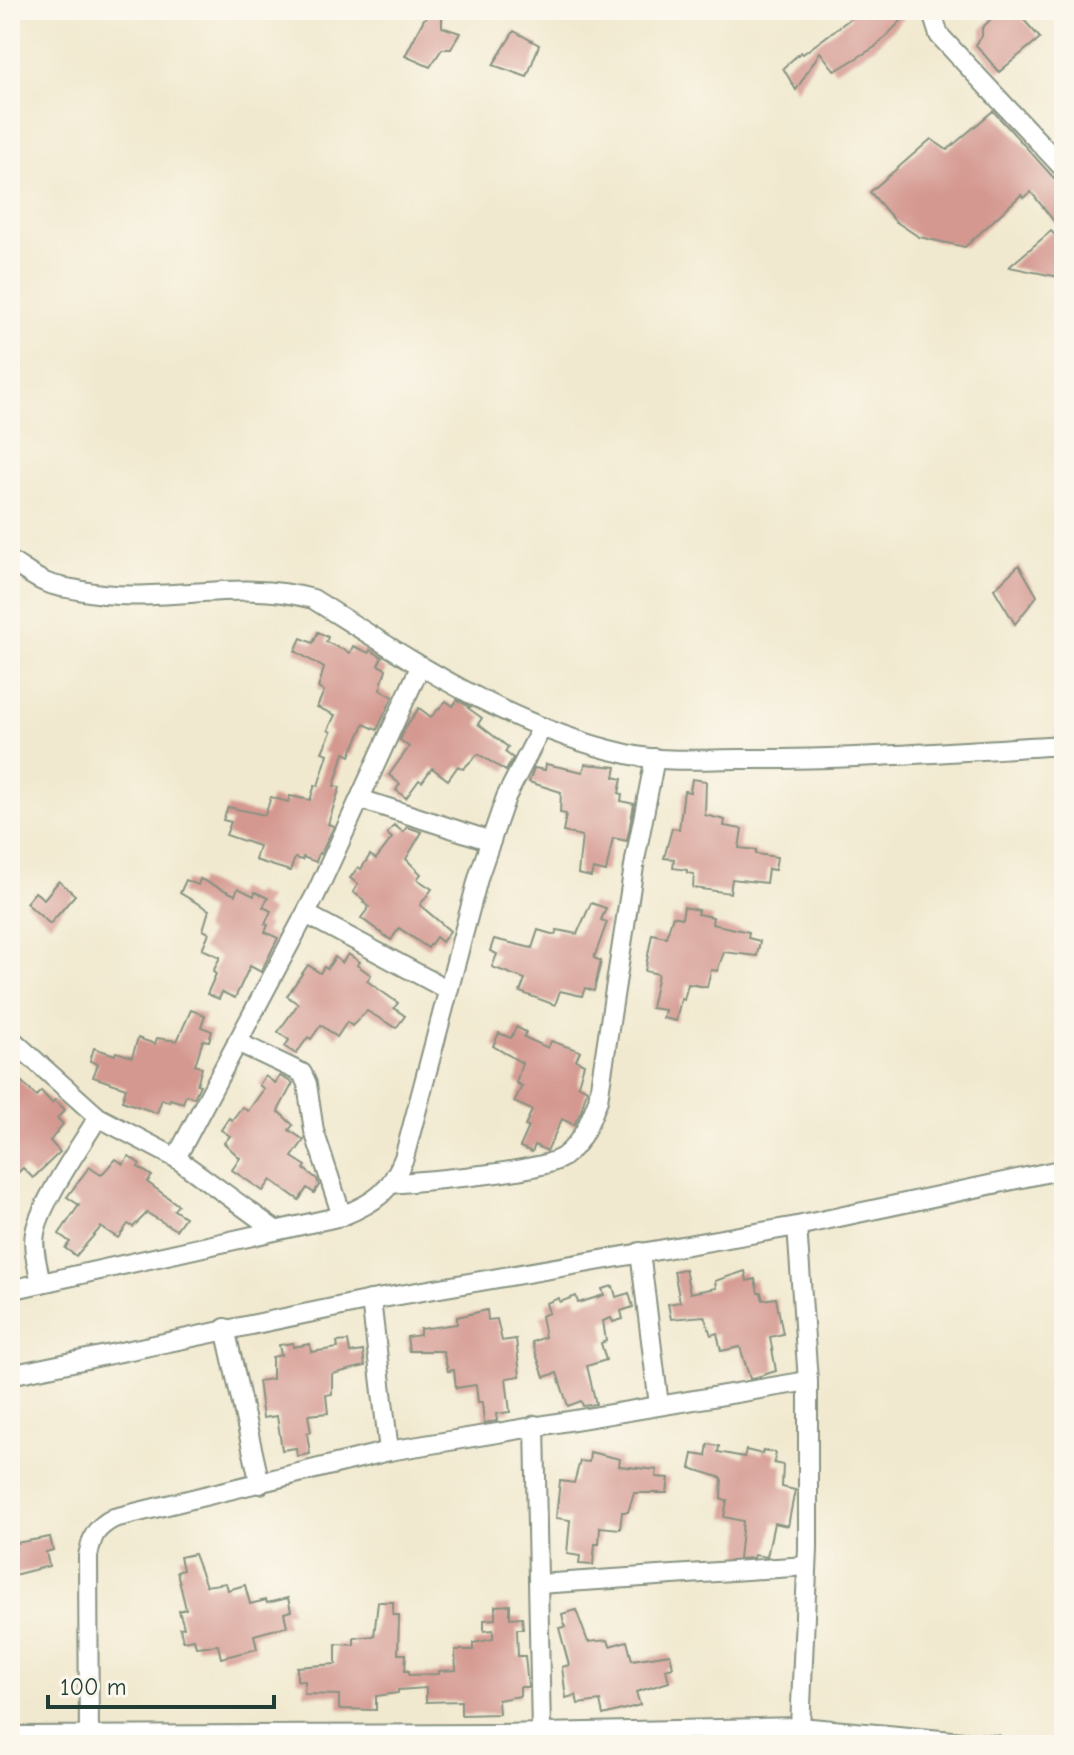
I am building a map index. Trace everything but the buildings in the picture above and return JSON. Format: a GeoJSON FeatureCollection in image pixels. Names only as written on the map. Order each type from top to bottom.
{"type":"FeatureCollection","features":[{"type":"Feature","properties":{"kind":"street"},"geometry":{"type":"LineString","coordinates":[[937,14],[939,35],[1064,169]]}},
{"type":"Feature","properties":{"kind":"street"},"geometry":{"type":"LineString","coordinates":[[10,561],[49,584],[95,594],[160,595],[260,589],[285,591],[313,599],[467,694],[542,727],[593,745],[655,758],[804,760],[1064,745]]}},
{"type":"Feature","properties":{"kind":"street"},"geometry":{"type":"LineString","coordinates":[[176,1158],[306,914],[420,667]]}},
{"type":"Feature","properties":{"kind":"street"},"geometry":{"type":"LineString","coordinates":[[10,1290],[342,1216],[378,1198],[391,1184],[404,1158],[491,841],[506,797],[542,727]]}},
{"type":"Feature","properties":{"kind":"street"},"geometry":{"type":"LineString","coordinates":[[391,1184],[547,1165],[574,1147],[587,1129],[598,1100],[635,860],[655,758]]}},
{"type":"Feature","properties":{"kind":"street"},"geometry":{"type":"LineString","coordinates":[[360,799],[491,841]]}},
{"type":"Feature","properties":{"kind":"street"},"geometry":{"type":"LineString","coordinates":[[306,914],[448,990]]}},
{"type":"Feature","properties":{"kind":"street"},"geometry":{"type":"LineString","coordinates":[[10,1038],[98,1117],[176,1158],[275,1230]]}},
{"type":"Feature","properties":{"kind":"street"},"geometry":{"type":"LineString","coordinates":[[237,1042],[302,1073],[307,1084],[314,1131],[342,1216]]}},
{"type":"Feature","properties":{"kind":"street"},"geometry":{"type":"LineString","coordinates":[[41,1283],[35,1234],[41,1214],[98,1117]]}},
{"type":"Feature","properties":{"kind":"street"},"geometry":{"type":"LineString","coordinates":[[10,1375],[225,1328],[797,1226],[1064,1169]]}},
{"type":"Feature","properties":{"kind":"street"},"geometry":{"type":"LineString","coordinates":[[797,1226],[808,1381],[807,1566],[800,1727]]}},
{"type":"Feature","properties":{"kind":"street"},"geometry":{"type":"LineString","coordinates":[[640,1252],[659,1405]]}},
{"type":"Feature","properties":{"kind":"street"},"geometry":{"type":"LineString","coordinates":[[371,1300],[389,1451]]}},
{"type":"Feature","properties":{"kind":"street"},"geometry":{"type":"LineString","coordinates":[[225,1328],[260,1484]]}},
{"type":"Feature","properties":{"kind":"street"},"geometry":{"type":"LineString","coordinates":[[89,1740],[88,1556],[92,1537],[100,1525],[114,1518],[389,1451],[808,1381]]}},
{"type":"Feature","properties":{"kind":"street"},"geometry":{"type":"LineString","coordinates":[[535,1425],[541,1732]]}},
{"type":"Feature","properties":{"kind":"street"},"geometry":{"type":"LineString","coordinates":[[539,1584],[807,1566]]}},
{"type":"Feature","properties":{"kind":"street"},"geometry":{"type":"LineString","coordinates":[[10,1736],[89,1740],[800,1727],[996,1745]]}}]}
